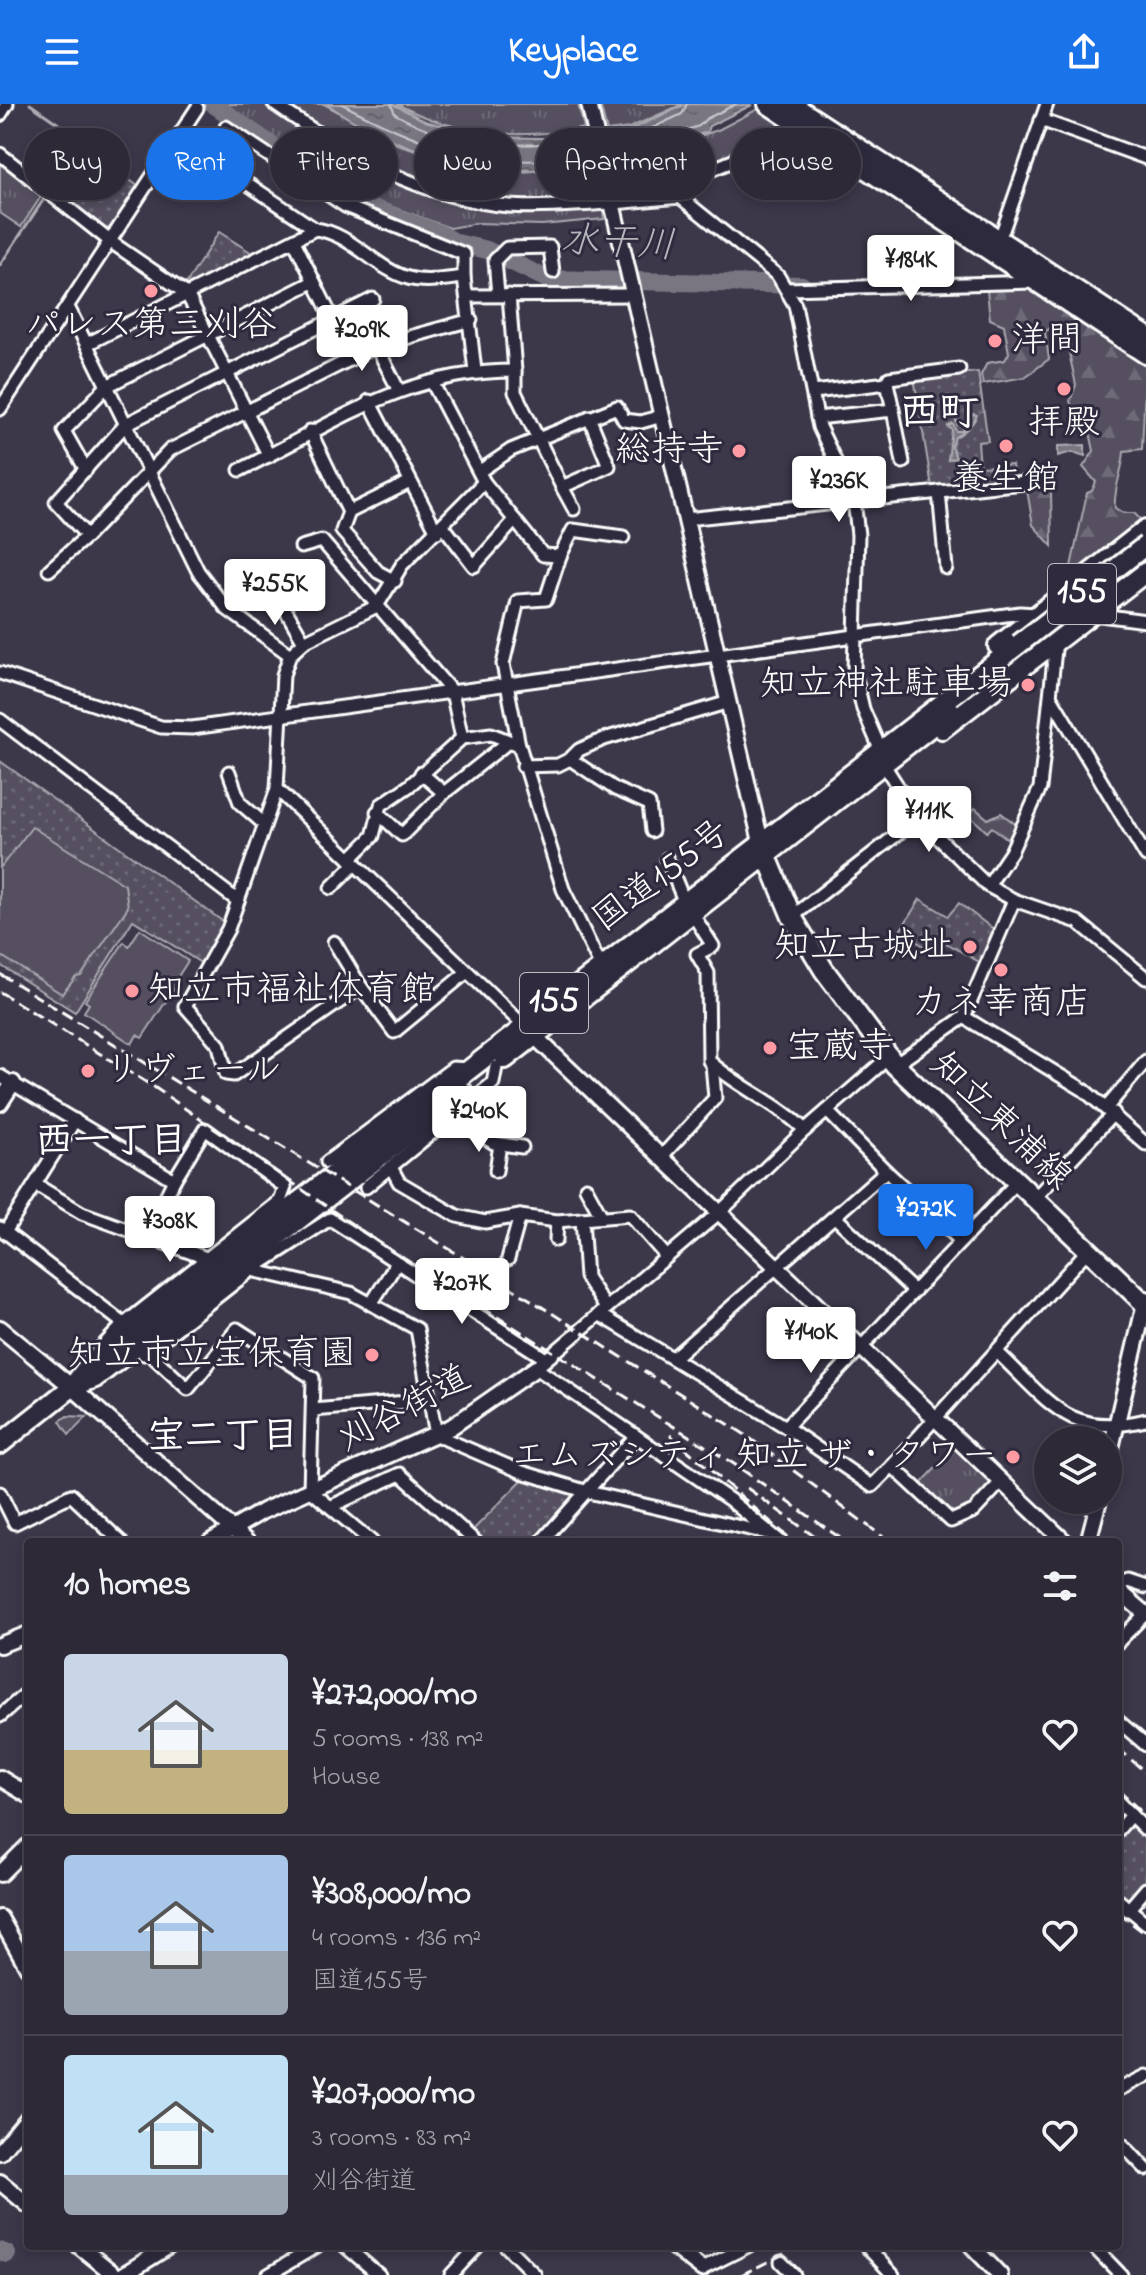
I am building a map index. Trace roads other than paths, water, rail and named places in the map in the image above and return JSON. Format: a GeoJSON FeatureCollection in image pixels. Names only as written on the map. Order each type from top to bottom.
{"type":"FeatureCollection","features":[{"type":"Feature","properties":{"kind":"main road"},"geometry":{"type":"LineString","coordinates":[[768,104],[804,123],[1146,336]]}},
{"type":"Feature","properties":{"kind":"main road"},"geometry":{"type":"LineString","coordinates":[[791,104],[804,123],[1035,282],[1146,354]]}},
{"type":"Feature","properties":{"kind":"main road","name":"155"},"geometry":{"type":"LineString","coordinates":[[910,736],[929,701],[1146,529]]}},
{"type":"Feature","properties":{"kind":"main road","name":"国道155号"},"geometry":{"type":"LineString","coordinates":[[0,1444],[72,1387],[88,1366],[473,1069],[530,1031],[882,758],[1146,545]]}},
{"type":"Feature","properties":{"kind":"main road","name":"国道155号"},"geometry":{"type":"LineString","coordinates":[[1022,648],[1146,559]]}},
{"type":"Feature","properties":{"kind":"main road","name":"155"},"geometry":{"type":"LineString","coordinates":[[910,736],[951,724],[1146,572]]}},
{"type":"Feature","properties":{"kind":"main road","name":"知立東浦線"},"geometry":{"type":"LineString","coordinates":[[763,850],[792,917],[824,970],[892,1061],[1146,1303]]}},
{"type":"Feature","properties":{"kind":"main road","name":"国道155号"},"geometry":{"type":"LineString","coordinates":[[72,1387],[95,1378],[496,1067],[600,965],[688,907]]}},
{"type":"Feature","properties":{"kind":"street"},"geometry":{"type":"LineString","coordinates":[[0,115],[7,104]]}},
{"type":"Feature","properties":{"kind":"street"},"geometry":{"type":"LineString","coordinates":[[274,104],[331,143],[392,177],[433,191],[510,206],[659,200]]}},
{"type":"Feature","properties":{"kind":"street"},"geometry":{"type":"LineString","coordinates":[[589,104],[596,128]]}},
{"type":"Feature","properties":{"kind":"street"},"geometry":{"type":"LineString","coordinates":[[1003,230],[1047,104]]}},
{"type":"Feature","properties":{"kind":"street"},"geometry":{"type":"LineString","coordinates":[[184,128],[197,108]]}},
{"type":"Feature","properties":{"kind":"street"},"geometry":{"type":"LineString","coordinates":[[1041,120],[1146,158]]}},
{"type":"Feature","properties":{"kind":"street"},"geometry":{"type":"LineString","coordinates":[[715,169],[760,151],[804,123]]}},
{"type":"Feature","properties":{"kind":"street"},"geometry":{"type":"LineString","coordinates":[[226,127],[345,206],[464,254],[475,371]]}},
{"type":"Feature","properties":{"kind":"street"},"geometry":{"type":"LineString","coordinates":[[0,154],[111,242],[187,294],[269,456]]}},
{"type":"Feature","properties":{"kind":"street"},"geometry":{"type":"LineString","coordinates":[[0,410],[146,187]]}},
{"type":"Feature","properties":{"kind":"street"},"geometry":{"type":"LineString","coordinates":[[254,188],[315,229],[330,231],[405,277],[423,281],[464,277]]}},
{"type":"Feature","properties":{"kind":"street"},"geometry":{"type":"LineString","coordinates":[[618,200],[634,295],[763,850]]}},
{"type":"Feature","properties":{"kind":"street"},"geometry":{"type":"LineString","coordinates":[[684,200],[784,285],[805,344],[817,418],[854,500],[858,535],[854,637],[860,697],[882,758],[918,818],[988,886],[1014,900],[1078,922],[1146,978]]}},
{"type":"Feature","properties":{"kind":"street"},"geometry":{"type":"LineString","coordinates":[[87,344],[315,229]]}},
{"type":"Feature","properties":{"kind":"street"},"geometry":{"type":"LineString","coordinates":[[294,241],[333,320]]}},
{"type":"Feature","properties":{"kind":"street"},"geometry":{"type":"LineString","coordinates":[[553,272],[550,247],[507,248],[495,260],[504,295],[515,392],[536,440],[574,509]]}},
{"type":"Feature","properties":{"kind":"street"},"geometry":{"type":"LineString","coordinates":[[86,470],[64,431],[107,386],[313,282]]}},
{"type":"Feature","properties":{"kind":"street"},"geometry":{"type":"LineString","coordinates":[[784,285],[1035,282]]}},
{"type":"Feature","properties":{"kind":"street"},"geometry":{"type":"LineString","coordinates":[[468,296],[634,295]]}},
{"type":"Feature","properties":{"kind":"street"},"geometry":{"type":"LineString","coordinates":[[87,536],[56,502],[126,424],[229,375],[373,299]]}},
{"type":"Feature","properties":{"kind":"street"},"geometry":{"type":"LineString","coordinates":[[68,307],[212,592],[245,625],[290,655]]}},
{"type":"Feature","properties":{"kind":"street"},"geometry":{"type":"LineString","coordinates":[[357,308],[398,389]]}},
{"type":"Feature","properties":{"kind":"street"},"geometry":{"type":"LineString","coordinates":[[49,570],[87,536],[170,450],[377,346],[471,320]]}},
{"type":"Feature","properties":{"kind":"street"},"geometry":{"type":"LineString","coordinates":[[903,462],[887,383],[889,378],[959,369]]}},
{"type":"Feature","properties":{"kind":"street"},"geometry":{"type":"LineString","coordinates":[[240,470],[310,431],[398,389],[475,371],[515,371]]}},
{"type":"Feature","properties":{"kind":"street"},"geometry":{"type":"LineString","coordinates":[[432,382],[482,476],[543,555],[560,556]]}},
{"type":"Feature","properties":{"kind":"street"},"geometry":{"type":"LineString","coordinates":[[814,392],[887,383]]}},
{"type":"Feature","properties":{"kind":"street"},"geometry":{"type":"LineString","coordinates":[[369,401],[410,482],[440,529],[474,566],[515,520]]}},
{"type":"Feature","properties":{"kind":"street"},"geometry":{"type":"LineString","coordinates":[[361,987],[234,1075],[226,1074],[219,1045],[185,1006],[228,929],[277,789],[283,675],[290,655],[304,642],[377,606],[402,565],[440,529],[482,476],[536,440],[617,407],[624,420],[641,422],[662,416]]}},
{"type":"Feature","properties":{"kind":"street"},"geometry":{"type":"LineString","coordinates":[[817,418],[893,410]]}},
{"type":"Feature","properties":{"kind":"street"},"geometry":{"type":"LineString","coordinates":[[562,487],[609,466],[589,417]]}},
{"type":"Feature","properties":{"kind":"street"},"geometry":{"type":"LineString","coordinates":[[310,431],[349,512]]}},
{"type":"Feature","properties":{"kind":"street"},"geometry":{"type":"LineString","coordinates":[[395,581],[378,572],[342,531],[349,512],[410,482]]}},
{"type":"Feature","properties":{"kind":"street"},"geometry":{"type":"LineString","coordinates":[[686,519],[1024,483]]}},
{"type":"Feature","properties":{"kind":"street"},"geometry":{"type":"LineString","coordinates":[[939,492],[946,568]]}},
{"type":"Feature","properties":{"kind":"street"},"geometry":{"type":"LineString","coordinates":[[600,965],[563,889],[513,744],[503,664],[518,601],[546,599],[560,556],[573,530],[623,537]]}},
{"type":"Feature","properties":{"kind":"street"},"geometry":{"type":"LineString","coordinates":[[301,547],[322,541],[452,692],[462,738]]}},
{"type":"Feature","properties":{"kind":"street"},"geometry":{"type":"LineString","coordinates":[[988,886],[1016,841],[1040,788],[1061,594]]}},
{"type":"Feature","properties":{"kind":"street"},"geometry":{"type":"LineString","coordinates":[[277,595],[304,642]]}},
{"type":"Feature","properties":{"kind":"street"},"geometry":{"type":"LineString","coordinates":[[0,673],[161,727],[192,728],[1020,613],[1037,614]]}},
{"type":"Feature","properties":{"kind":"street"},"geometry":{"type":"LineString","coordinates":[[1092,614],[1146,621]]}},
{"type":"Feature","properties":{"kind":"street"},"geometry":{"type":"LineString","coordinates":[[1050,696],[1146,856]]}},
{"type":"Feature","properties":{"kind":"street"},"geometry":{"type":"LineString","coordinates":[[523,766],[549,766],[570,759],[579,750],[604,739],[729,702]]}},
{"type":"Feature","properties":{"kind":"street"},"geometry":{"type":"LineString","coordinates":[[0,720],[238,901]]}},
{"type":"Feature","properties":{"kind":"street"},"geometry":{"type":"LineString","coordinates":[[331,888],[373,836],[377,812],[462,738],[491,734],[513,744]]}},
{"type":"Feature","properties":{"kind":"street"},"geometry":{"type":"LineString","coordinates":[[377,812],[402,835],[444,793],[513,744]]}},
{"type":"Feature","properties":{"kind":"street"},"geometry":{"type":"LineString","coordinates":[[570,759],[615,789],[649,804],[652,831]]}},
{"type":"Feature","properties":{"kind":"street"},"geometry":{"type":"LineString","coordinates":[[229,772],[240,803],[263,823]]}},
{"type":"Feature","properties":{"kind":"street"},"geometry":{"type":"LineString","coordinates":[[421,773],[444,793]]}},
{"type":"Feature","properties":{"kind":"street"},"geometry":{"type":"LineString","coordinates":[[277,789],[1061,1538]]}},
{"type":"Feature","properties":{"kind":"street"},"geometry":{"type":"LineString","coordinates":[[792,917],[918,818]]}},
{"type":"Feature","properties":{"kind":"street"},"geometry":{"type":"LineString","coordinates":[[663,1155],[715,1098],[708,973],[697,954],[713,946],[688,907],[667,859]]}},
{"type":"Feature","properties":{"kind":"street"},"geometry":{"type":"LineString","coordinates":[[1014,900],[964,1017],[1110,1110],[1146,1144]]}},
{"type":"Feature","properties":{"kind":"street"},"geometry":{"type":"LineString","coordinates":[[334,942],[361,987],[394,1032],[467,972]]}},
{"type":"Feature","properties":{"kind":"street","name":"刈谷街道"},"geometry":{"type":"LineString","coordinates":[[217,1538],[310,1490],[436,1435],[541,1364],[721,1211],[827,1111],[892,1061],[964,1017]]}},
{"type":"Feature","properties":{"kind":"street"},"geometry":{"type":"LineString","coordinates":[[1034,1199],[1110,1110],[1146,1061]]}},
{"type":"Feature","properties":{"kind":"street"},"geometry":{"type":"LineString","coordinates":[[712,1064],[735,1083],[785,1111],[805,1130]]}},
{"type":"Feature","properties":{"kind":"street"},"geometry":{"type":"LineString","coordinates":[[366,1187],[493,1083],[496,1067]]}},
{"type":"Feature","properties":{"kind":"street"},"geometry":{"type":"LineString","coordinates":[[327,1162],[453,1068],[473,1069]]}},
{"type":"Feature","properties":{"kind":"street"},"geometry":{"type":"LineString","coordinates":[[0,1103],[6,1080],[174,1180]]}},
{"type":"Feature","properties":{"kind":"street"},"geometry":{"type":"LineString","coordinates":[[827,1111],[961,1241]]}},
{"type":"Feature","properties":{"kind":"street"},"geometry":{"type":"LineString","coordinates":[[452,1117],[500,1144],[522,1147]]}},
{"type":"Feature","properties":{"kind":"street"},"geometry":{"type":"LineString","coordinates":[[75,1120],[36,1185],[2,1230],[124,1324]]}},
{"type":"Feature","properties":{"kind":"street"},"geometry":{"type":"LineString","coordinates":[[88,1366],[106,1339],[280,1201],[285,1187],[205,1129],[174,1180],[146,1237]]}},
{"type":"Feature","properties":{"kind":"street"},"geometry":{"type":"LineString","coordinates":[[496,1171],[500,1144]]}},
{"type":"Feature","properties":{"kind":"street"},"geometry":{"type":"LineString","coordinates":[[391,1167],[399,1182],[457,1216],[485,1222],[520,1216],[557,1221],[630,1215],[666,1256]]}},
{"type":"Feature","properties":{"kind":"street"},"geometry":{"type":"LineString","coordinates":[[673,1358],[886,1171]]}},
{"type":"Feature","properties":{"kind":"street"},"geometry":{"type":"LineString","coordinates":[[786,1427],[1017,1182]]}},
{"type":"Feature","properties":{"kind":"street"},"geometry":{"type":"LineString","coordinates":[[36,1185],[82,1213],[206,1258]]}},
{"type":"Feature","properties":{"kind":"street"},"geometry":{"type":"LineString","coordinates":[[586,1188],[602,1217]]}},
{"type":"Feature","properties":{"kind":"street"},"geometry":{"type":"LineString","coordinates":[[508,1259],[520,1216]]}},
{"type":"Feature","properties":{"kind":"street"},"geometry":{"type":"LineString","coordinates":[[836,1218],[914,1291]]}},
{"type":"Feature","properties":{"kind":"street"},"geometry":{"type":"LineString","coordinates":[[368,1538],[310,1490],[313,1378],[237,1329],[188,1389],[146,1352],[251,1270],[330,1219],[541,1364],[636,1436],[730,1500],[776,1538]]}},
{"type":"Feature","properties":{"kind":"street"},"geometry":{"type":"LineString","coordinates":[[582,1219],[586,1277],[602,1311],[786,1427],[872,1486],[1088,1250]]}},
{"type":"Feature","properties":{"kind":"street"},"geometry":{"type":"LineString","coordinates":[[556,1240],[557,1221]]}},
{"type":"Feature","properties":{"kind":"street"},"geometry":{"type":"LineString","coordinates":[[371,1304],[397,1263]]}},
{"type":"Feature","properties":{"kind":"street"},"geometry":{"type":"LineString","coordinates":[[251,1270],[351,1293],[417,1329],[436,1435],[522,1472],[770,1538]]}},
{"type":"Feature","properties":{"kind":"street"},"geometry":{"type":"LineString","coordinates":[[1115,1426],[1146,1303]]}},
{"type":"Feature","properties":{"kind":"street"},"geometry":{"type":"LineString","coordinates":[[0,1328],[72,1387],[243,1538]]}},
{"type":"Feature","properties":{"kind":"street"},"geometry":{"type":"LineString","coordinates":[[997,1352],[1069,1419],[1109,1426]]}},
{"type":"Feature","properties":{"kind":"street"},"geometry":{"type":"LineString","coordinates":[[313,1410],[430,1400]]}},
{"type":"Feature","properties":{"kind":"street"},"geometry":{"type":"LineString","coordinates":[[1119,1426],[1146,1420]]}},
{"type":"Feature","properties":{"kind":"street"},"geometry":{"type":"LineString","coordinates":[[545,1538],[636,1436]]}},
{"type":"Feature","properties":{"kind":"street"},"geometry":{"type":"LineString","coordinates":[[892,1466],[951,1521],[974,1511],[1002,1481]]}},
{"type":"Feature","properties":{"kind":"street"},"geometry":{"type":"LineString","coordinates":[[332,1506],[400,1474],[472,1538]]}},
{"type":"Feature","properties":{"kind":"street"},"geometry":{"type":"LineString","coordinates":[[0,1493],[15,1523],[71,1495],[117,1538]]}},
{"type":"Feature","properties":{"kind":"street"},"geometry":{"type":"LineString","coordinates":[[1089,1538],[1095,1514]]}},
{"type":"Feature","properties":{"kind":"street"},"geometry":{"type":"LineString","coordinates":[[1122,1585],[1128,1581],[1145,1583]]}},
{"type":"Feature","properties":{"kind":"street"},"geometry":{"type":"LineString","coordinates":[[1122,1591],[1146,1614],[1122,1638]]}},
{"type":"Feature","properties":{"kind":"street"},"geometry":{"type":"LineString","coordinates":[[0,1645],[24,1636]]}},
{"type":"Feature","properties":{"kind":"street"},"geometry":{"type":"LineString","coordinates":[[0,1716],[24,1695]]}},
{"type":"Feature","properties":{"kind":"street"},"geometry":{"type":"LineString","coordinates":[[1122,1724],[1146,1745]]}},
{"type":"Feature","properties":{"kind":"street"},"geometry":{"type":"LineString","coordinates":[[0,1778],[24,1793]]}},
{"type":"Feature","properties":{"kind":"street"},"geometry":{"type":"LineString","coordinates":[[1122,1806],[1146,1830]]}},
{"type":"Feature","properties":{"kind":"street"},"geometry":{"type":"LineString","coordinates":[[1122,1825],[1131,1815]]}},
{"type":"Feature","properties":{"kind":"street"},"geometry":{"type":"LineString","coordinates":[[0,1874],[24,1850]]}},
{"type":"Feature","properties":{"kind":"street"},"geometry":{"type":"LineString","coordinates":[[1128,1910],[1146,1889]]}},
{"type":"Feature","properties":{"kind":"street"},"geometry":{"type":"LineString","coordinates":[[1122,1904],[1146,1923]]}},
{"type":"Feature","properties":{"kind":"street"},"geometry":{"type":"LineString","coordinates":[[0,1918],[24,1961]]}},
{"type":"Feature","properties":{"kind":"street"},"geometry":{"type":"LineString","coordinates":[[1122,2088],[1146,2076]]}},
{"type":"Feature","properties":{"kind":"street"},"geometry":{"type":"LineString","coordinates":[[0,2152],[24,2123]]}},
{"type":"Feature","properties":{"kind":"street"},"geometry":{"type":"LineString","coordinates":[[1122,2144],[1146,2169]]}},
{"type":"Feature","properties":{"kind":"street"},"geometry":{"type":"LineString","coordinates":[[0,2182],[24,2202]]}},
{"type":"Feature","properties":{"kind":"street"},"geometry":{"type":"LineString","coordinates":[[84,2250],[115,2275]]}},
{"type":"Feature","properties":{"kind":"street"},"geometry":{"type":"LineString","coordinates":[[123,2275],[163,2250]]}},
{"type":"Feature","properties":{"kind":"street"},"geometry":{"type":"LineString","coordinates":[[268,2275],[310,2250]]}},
{"type":"Feature","properties":{"kind":"street"},"geometry":{"type":"LineString","coordinates":[[350,2250],[379,2275]]}},
{"type":"Feature","properties":{"kind":"street"},"geometry":{"type":"LineString","coordinates":[[451,2275],[474,2250]]}},
{"type":"Feature","properties":{"kind":"street"},"geometry":{"type":"LineString","coordinates":[[510,2250],[535,2275]]}},
{"type":"Feature","properties":{"kind":"street"},"geometry":{"type":"LineString","coordinates":[[677,2250],[702,2269],[740,2250]]}},
{"type":"Feature","properties":{"kind":"street"},"geometry":{"type":"LineString","coordinates":[[870,2250],[893,2275]]}},
{"type":"Feature","properties":{"kind":"street"},"geometry":{"type":"LineString","coordinates":[[976,2250],[1000,2275]]}},
{"type":"Feature","properties":{"kind":"street"},"geometry":{"type":"LineString","coordinates":[[1097,2250],[1121,2275]]}},
{"type":"Feature","properties":{"kind":"street"},"geometry":{"type":"LineString","coordinates":[[781,2262],[794,2275]]}},
{"type":"Feature","properties":{"kind":"water"},"geometry":{"type":"Polygon","coordinates":[[[327,104],[393,104],[425,121],[452,128],[414,128],[414,148],[398,142],[398,128],[367,128],[327,104]]]}},
{"type":"Feature","properties":{"kind":"water"},"geometry":{"type":"Polygon","coordinates":[[[686,104],[752,105],[708,128],[634,128],[686,104]]]}},
{"type":"Feature","properties":{"kind":"water"},"geometry":{"type":"Polygon","coordinates":[[[520,138],[536,138],[536,170],[520,170],[520,138]]]}},
{"type":"Feature","properties":{"kind":"water"},"geometry":{"type":"Polygon","coordinates":[[[972,414],[977,415],[973,422],[955,437],[952,447],[956,458],[948,460],[952,430],[948,426],[953,424],[956,431],[962,431],[964,426],[957,425],[956,421],[970,421],[972,414]]]}},
{"type":"Feature","properties":{"kind":"water"},"geometry":{"type":"Polygon","coordinates":[[[1085,445],[1085,456],[1072,452],[1058,456],[1058,446],[1085,445]]]}},
{"type":"Feature","properties":{"kind":"waterway"},"geometry":{"type":"LineString","coordinates":[[30,104],[64,128]]}},
{"type":"Feature","properties":{"kind":"waterway","name":"水干川"},"geometry":{"type":"LineString","coordinates":[[213,104],[350,200],[457,243],[487,250],[547,279],[802,285]]}},
{"type":"Feature","properties":{"kind":"waterway"},"geometry":{"type":"LineString","coordinates":[[0,265],[43,200]]}},
{"type":"Feature","properties":{"kind":"waterway"},"geometry":{"type":"LineString","coordinates":[[0,2251],[7,2254]]}},
{"type":"Feature","properties":{"kind":"railway"},"geometry":{"type":"LineString","coordinates":[[0,974],[472,1263],[744,1434],[885,1538]]}},
{"type":"Feature","properties":{"kind":"railway"},"geometry":{"type":"LineString","coordinates":[[0,992],[154,1087],[391,1251],[734,1464],[840,1538]]}},
{"type":"Feature","properties":{"kind":"railway"},"geometry":{"type":"LineString","coordinates":[[670,1435],[789,1538]]}},
{"type":"Feature","properties":{"kind":"railway"},"geometry":{"type":"LineString","coordinates":[[747,1488],[816,1538]]}},
{"type":"Feature","properties":{"kind":"railway"},"geometry":{"type":"LineString","coordinates":[[1122,1752],[1146,1773]]}},
{"type":"Feature","properties":{"kind":"railway"},"geometry":{"type":"LineString","coordinates":[[1122,1794],[1146,1816]]}},
{"type":"Feature","properties":{"kind":"railway"},"geometry":{"type":"LineString","coordinates":[[1122,1916],[1146,1934]]}},
{"type":"Feature","properties":{"kind":"railway"},"geometry":{"type":"LineString","coordinates":[[741,2275],[792,2250]]}},
{"type":"Feature","properties":{"kind":"place","name":"パレス第三刈谷"},"geometry":{"type":"Point","coordinates":[151,291]}},
{"type":"Feature","properties":{"kind":"place","name":"洋間"},"geometry":{"type":"Point","coordinates":[995,341]}},
{"type":"Feature","properties":{"kind":"place","name":"拝殿"},"geometry":{"type":"Point","coordinates":[1064,389]}},
{"type":"Feature","properties":{"kind":"place","name":"養生館"},"geometry":{"type":"Point","coordinates":[1006,446]}},
{"type":"Feature","properties":{"kind":"place","name":"総持寺"},"geometry":{"type":"Point","coordinates":[739,451]}},
{"type":"Feature","properties":{"kind":"place","name":"知立神社駐車場"},"geometry":{"type":"Point","coordinates":[1028,685]}},
{"type":"Feature","properties":{"kind":"place","name":"知立古城址"},"geometry":{"type":"Point","coordinates":[970,947]}},
{"type":"Feature","properties":{"kind":"place","name":"カネ幸商店"},"geometry":{"type":"Point","coordinates":[1001,970]}},
{"type":"Feature","properties":{"kind":"place","name":"知立市福祉体育館"},"geometry":{"type":"Point","coordinates":[132,991]}},
{"type":"Feature","properties":{"kind":"place","name":"宝蔵寺"},"geometry":{"type":"Point","coordinates":[770,1048]}},
{"type":"Feature","properties":{"kind":"place","name":"リヴェール"},"geometry":{"type":"Point","coordinates":[88,1071]}},
{"type":"Feature","properties":{"kind":"place","name":"知立市立宝保育園"},"geometry":{"type":"Point","coordinates":[372,1355]}},
{"type":"Feature","properties":{"kind":"place","name":"エムズシティ 知立 ザ・タワー"},"geometry":{"type":"Point","coordinates":[1013,1457]}},
{"type":"Feature","properties":{"kind":"district","name":"西町"},"geometry":{"type":"Point","coordinates":[939,414]}},
{"type":"Feature","properties":{"kind":"district","name":"西一丁目"},"geometry":{"type":"Point","coordinates":[111,1143]}},
{"type":"Feature","properties":{"kind":"district","name":"宝二丁目"},"geometry":{"type":"Point","coordinates":[223,1438]}}]}
